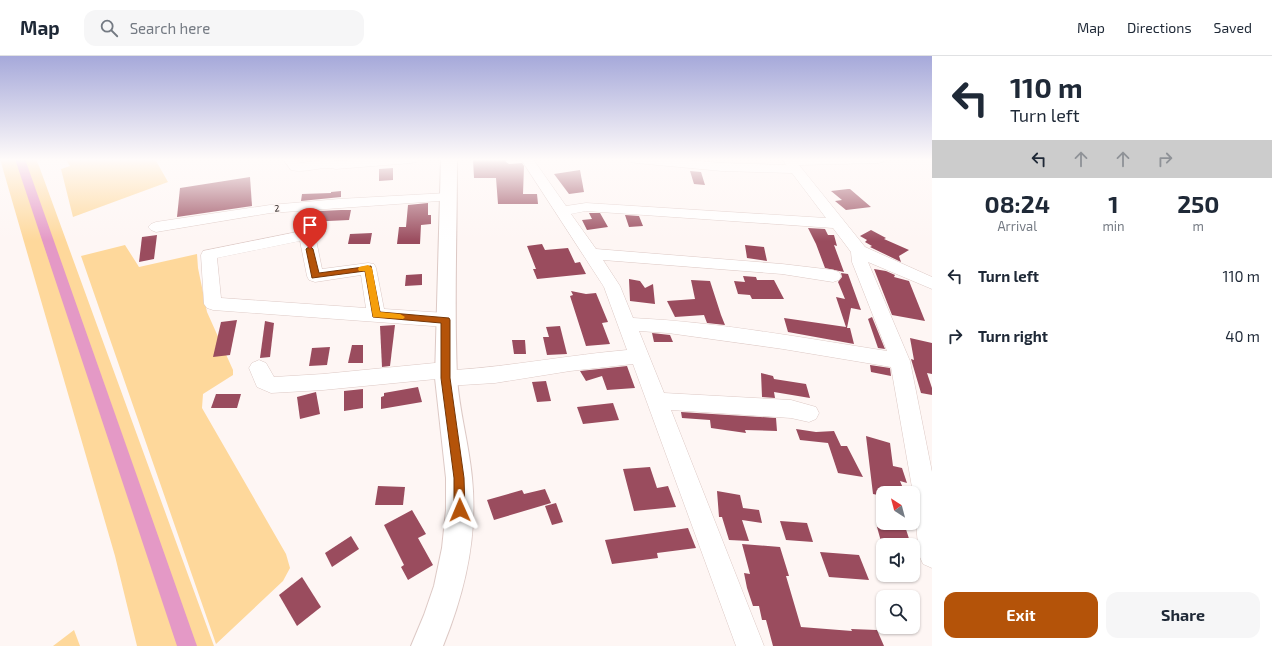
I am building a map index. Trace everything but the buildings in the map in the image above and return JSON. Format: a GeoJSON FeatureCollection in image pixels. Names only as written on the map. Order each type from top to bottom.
{"type":"FeatureCollection","features":[{"type":"Feature","properties":{"kind":"main road"},"geometry":{"type":"LineString","coordinates":[[427,646],[440,618],[457,548],[460,510],[459,478],[445,374],[448,187]]}},
{"type":"Feature","properties":{"kind":"street"},"geometry":{"type":"LineString","coordinates":[[546,187],[612,286],[750,646]]}},
{"type":"Feature","properties":{"kind":"street"},"geometry":{"type":"LineString","coordinates":[[809,187],[858,251],[860,262],[900,361],[920,467],[932,555]]}},
{"type":"Feature","properties":{"kind":"street","name":"2"},"geometry":{"type":"LineString","coordinates":[[156,227],[270,209],[448,197]]}},
{"type":"Feature","properties":{"kind":"street"},"geometry":{"type":"LineString","coordinates":[[562,211],[586,207],[838,224]]}},
{"type":"Feature","properties":{"kind":"street"},"geometry":{"type":"LineString","coordinates":[[376,315],[368,268],[315,276],[307,235],[208,255],[213,304],[446,320]]}},
{"type":"Feature","properties":{"kind":"street"},"geometry":{"type":"LineString","coordinates":[[858,251],[932,283]]}},
{"type":"Feature","properties":{"kind":"street"},"geometry":{"type":"LineString","coordinates":[[590,254],[782,269],[833,276]]}},
{"type":"Feature","properties":{"kind":"street"},"geometry":{"type":"LineString","coordinates":[[627,324],[668,326],[783,342],[900,361]]}},
{"type":"Feature","properties":{"kind":"street"},"geometry":{"type":"LineString","coordinates":[[259,368],[264,382],[271,385],[445,374],[495,375],[570,363],[639,356]]}},
{"type":"Feature","properties":{"kind":"street"},"geometry":{"type":"LineString","coordinates":[[657,402],[672,400],[791,409],[809,413]]}},
{"type":"Feature","properties":{"kind":"shaded area"},"geometry":{"type":"Polygon","coordinates":[[[8,187],[46,187],[214,646],[137,646],[115,556],[8,187]]]}},
{"type":"Feature","properties":{"kind":"shaded area"},"geometry":{"type":"Polygon","coordinates":[[[65,187],[156,187],[73,217],[65,187]]]}},
{"type":"Feature","properties":{"kind":"shaded area"},"geometry":{"type":"Polygon","coordinates":[[[125,245],[139,267],[197,254],[198,268],[207,312],[233,370],[233,375],[203,394],[202,408],[286,554],[290,568],[283,581],[216,644],[81,256],[125,245]]]}},
{"type":"Feature","properties":{"kind":"shaded area"},"geometry":{"type":"Polygon","coordinates":[[[74,630],[80,646],[53,646],[74,630]]]}},
{"type":"Feature","properties":{"kind":"waterway"},"geometry":{"type":"LineString","coordinates":[[29,187],[187,646]]}},
{"type":"Feature","properties":{"kind":"slow traffic"},"geometry":{"type":"LineString","coordinates":[[362,269],[368,268],[376,315],[400,317]]}},
{"type":"Feature","properties":{"kind":"route"},"geometry":{"type":"LineString","coordinates":[[310,249],[315,276],[368,268],[376,315],[446,320],[445,370],[459,478],[460,510]]}}]}
